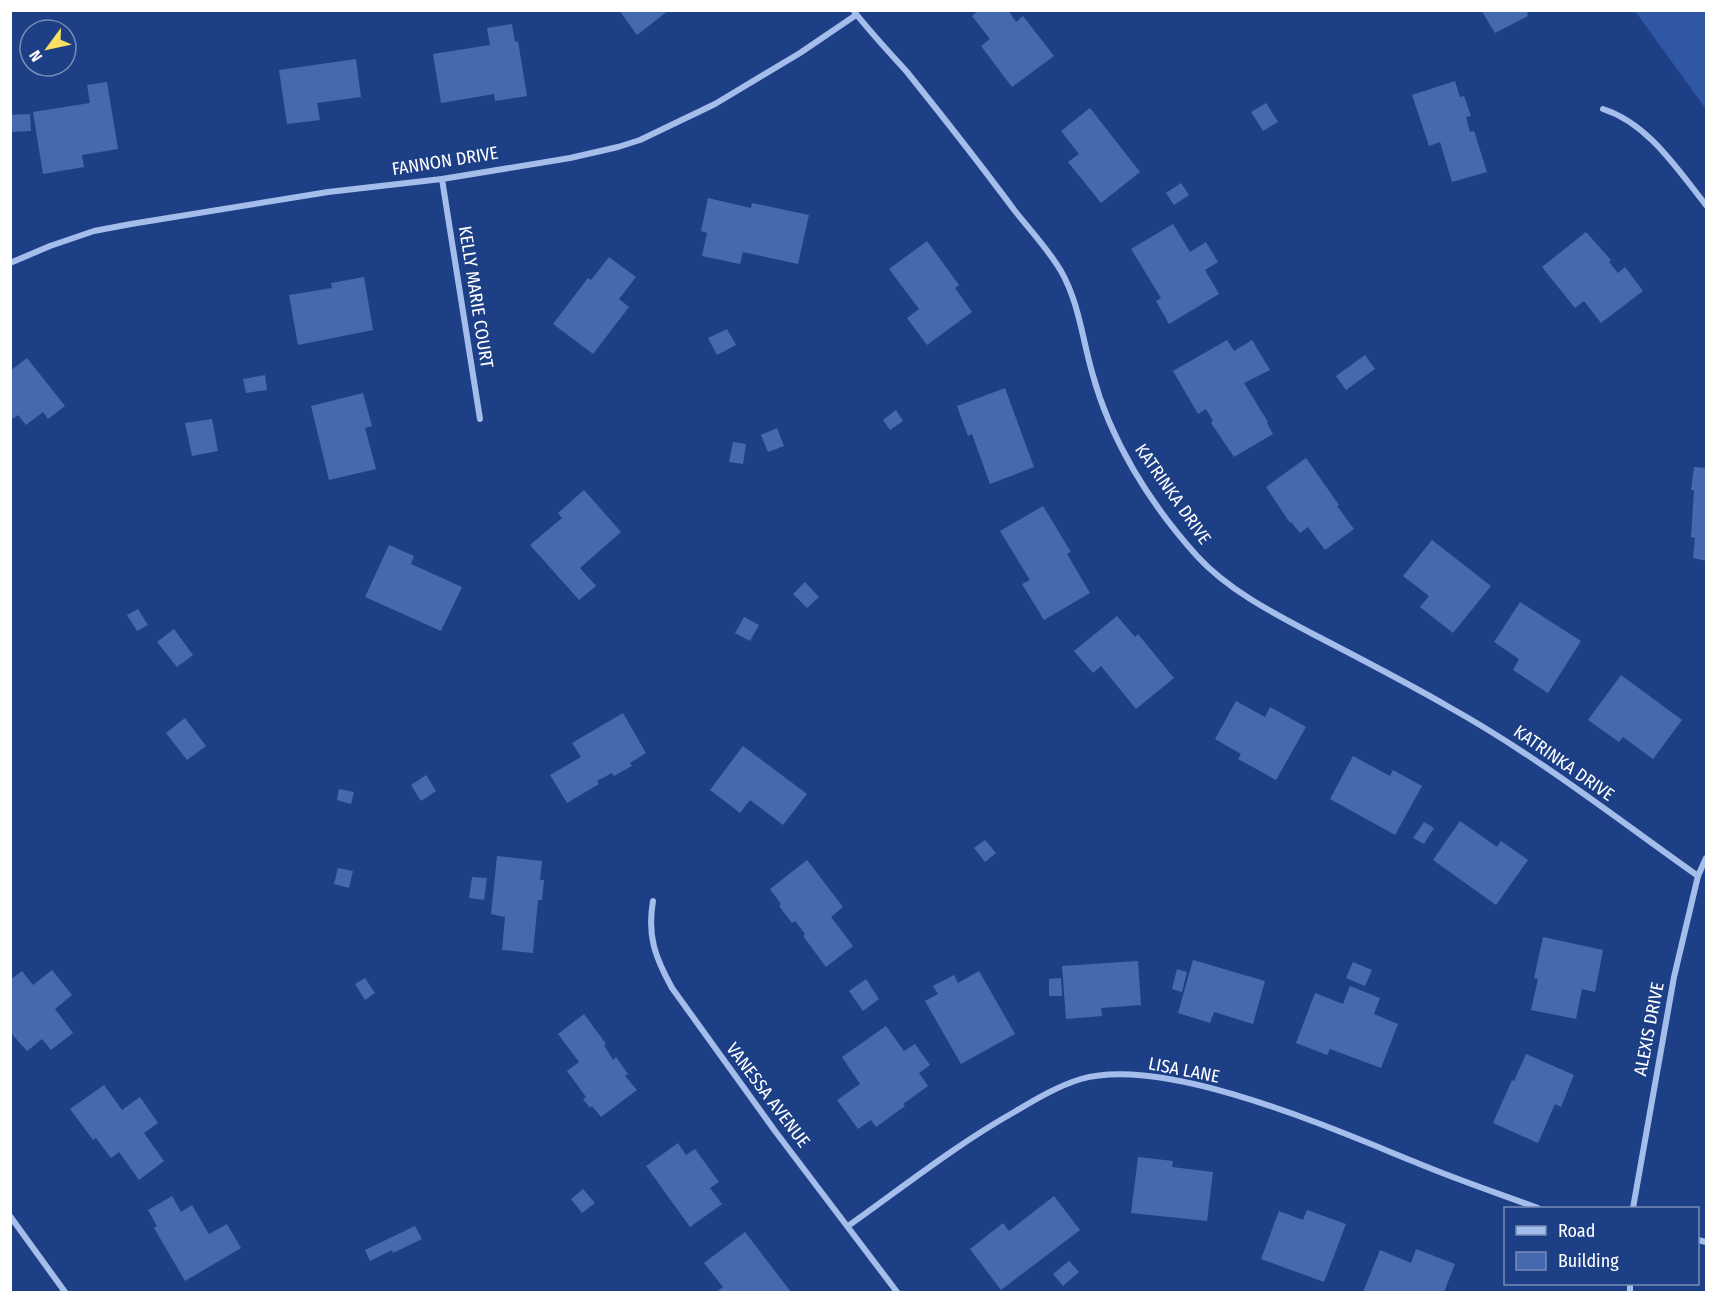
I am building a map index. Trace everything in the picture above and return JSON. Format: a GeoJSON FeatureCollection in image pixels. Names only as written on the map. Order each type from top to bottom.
{"type":"FeatureCollection","features":[{"type":"Feature","properties":{"kind":"street","name":"FANNON DRIVE"},"geometry":{"type":"LineString","coordinates":[[10,263],[94,231],[328,192],[442,179],[570,158],[618,147],[640,140],[715,104],[800,53],[855,13]]}},
{"type":"Feature","properties":{"kind":"street","name":"KATRINKA DRIVE"},"geometry":{"type":"LineString","coordinates":[[855,13],[906,72],[1060,269],[1077,308],[1091,370],[1117,439],[1156,503],[1198,558],[1217,575],[1281,617],[1498,735],[1698,876]]}},
{"type":"Feature","properties":{"kind":"street"},"geometry":{"type":"LineString","coordinates":[[1603,109],[1619,115],[1655,143],[1707,205]]}},
{"type":"Feature","properties":{"kind":"street","name":"KELLY MARIE COURT"},"geometry":{"type":"LineString","coordinates":[[442,179],[480,419]]}},
{"type":"Feature","properties":{"kind":"street","name":"ALEXIS DRIVE"},"geometry":{"type":"LineString","coordinates":[[1633,1207],[1674,977],[1698,876],[1707,858]]}},
{"type":"Feature","properties":{"kind":"street","name":"VANESSA AVENUE"},"geometry":{"type":"LineString","coordinates":[[653,901],[650,933],[661,967],[672,988],[897,1293]]}},
{"type":"Feature","properties":{"kind":"street","name":"LISA LANE"},"geometry":{"type":"LineString","coordinates":[[848,1226],[969,1140],[1041,1096],[1081,1079],[1117,1074],[1178,1081],[1238,1096],[1350,1136],[1533,1207]]}},
{"type":"Feature","properties":{"kind":"street"},"geometry":{"type":"LineString","coordinates":[[10,1216],[65,1293]]}},
{"type":"Feature","properties":{"kind":"shaded area"},"geometry":{"type":"Polygon","coordinates":[[[1635,11],[1706,11],[1706,109],[1635,11]]]}},
{"type":"Feature","properties":{"kind":"building"},"geometry":{"type":"Polygon","coordinates":[[[619,10],[669,10],[637,35],[619,10]]]}},
{"type":"Feature","properties":{"kind":"building"},"geometry":{"type":"Polygon","coordinates":[[[979,10],[1008,10],[1016,22],[1023,16],[1054,56],[1012,87],[981,46],[990,39],[972,16],[979,10]]]}},
{"type":"Feature","properties":{"kind":"building"},"geometry":{"type":"Polygon","coordinates":[[[1481,10],[1531,10],[1527,13],[1528,16],[1495,33],[1481,10]]]}},
{"type":"Feature","properties":{"kind":"building"},"geometry":{"type":"Polygon","coordinates":[[[512,24],[515,42],[518,41],[527,96],[495,101],[494,94],[441,103],[433,54],[490,45],[487,28],[512,24]]]}},
{"type":"Feature","properties":{"kind":"building"},"geometry":{"type":"Polygon","coordinates":[[[356,59],[361,97],[317,103],[320,120],[287,124],[279,70],[356,59]]]}},
{"type":"Feature","properties":{"kind":"building"},"geometry":{"type":"Polygon","coordinates":[[[1455,81],[1460,97],[1464,96],[1471,116],[1466,117],[1470,132],[1474,131],[1487,172],[1452,182],[1440,142],[1429,146],[1412,95],[1455,81]]]}},
{"type":"Feature","properties":{"kind":"building"},"geometry":{"type":"Polygon","coordinates":[[[107,82],[118,149],[82,155],[84,167],[43,174],[33,112],[90,103],[87,85],[107,82]]]}},
{"type":"Feature","properties":{"kind":"building"},"geometry":{"type":"Polygon","coordinates":[[[1266,103],[1278,122],[1263,131],[1251,112],[1266,103]]]}},
{"type":"Feature","properties":{"kind":"building"},"geometry":{"type":"Polygon","coordinates":[[[1090,108],[1140,172],[1101,203],[1068,162],[1079,154],[1061,131],[1090,108]]]}},
{"type":"Feature","properties":{"kind":"building"},"geometry":{"type":"Polygon","coordinates":[[[30,114],[31,131],[10,132],[10,115],[30,114]]]}},
{"type":"Feature","properties":{"kind":"building"},"geometry":{"type":"Polygon","coordinates":[[[1181,183],[1189,195],[1174,205],[1166,193],[1181,183]]]}},
{"type":"Feature","properties":{"kind":"building"},"geometry":{"type":"Polygon","coordinates":[[[708,198],[751,208],[752,203],[809,215],[798,264],[743,252],[740,264],[702,256],[707,233],[701,231],[708,198]]]}},
{"type":"Feature","properties":{"kind":"building"},"geometry":{"type":"Polygon","coordinates":[[[1173,224],[1190,252],[1206,242],[1218,262],[1205,270],[1219,294],[1169,324],[1156,301],[1161,298],[1131,249],[1173,224]]]}},
{"type":"Feature","properties":{"kind":"building"},"geometry":{"type":"Polygon","coordinates":[[[1586,232],[1611,260],[1609,262],[1618,273],[1625,267],[1643,291],[1601,323],[1584,301],[1575,308],[1542,267],[1586,232]]]}},
{"type":"Feature","properties":{"kind":"building"},"geometry":{"type":"Polygon","coordinates":[[[927,241],[959,285],[955,288],[972,312],[927,345],[907,318],[919,309],[889,269],[927,241]]]}},
{"type":"Feature","properties":{"kind":"building"},"geometry":{"type":"Polygon","coordinates":[[[609,257],[636,277],[619,299],[629,307],[593,354],[553,324],[588,278],[591,280],[609,257]]]}},
{"type":"Feature","properties":{"kind":"building"},"geometry":{"type":"Polygon","coordinates":[[[364,277],[373,330],[298,345],[289,295],[332,288],[331,283],[364,277]]]}},
{"type":"Feature","properties":{"kind":"building"},"geometry":{"type":"Polygon","coordinates":[[[727,329],[736,345],[717,355],[708,338],[727,329]]]}},
{"type":"Feature","properties":{"kind":"building"},"geometry":{"type":"Polygon","coordinates":[[[1227,340],[1234,351],[1252,340],[1270,370],[1244,383],[1273,434],[1234,457],[1211,423],[1213,421],[1206,409],[1198,414],[1173,371],[1227,340]]]}},
{"type":"Feature","properties":{"kind":"building"},"geometry":{"type":"Polygon","coordinates":[[[1365,355],[1375,369],[1346,390],[1336,376],[1365,355]]]}},
{"type":"Feature","properties":{"kind":"building"},"geometry":{"type":"Polygon","coordinates":[[[27,358],[65,406],[48,419],[43,412],[26,425],[18,415],[13,419],[10,415],[10,371],[27,358]]]}},
{"type":"Feature","properties":{"kind":"building"},"geometry":{"type":"Polygon","coordinates":[[[265,375],[267,390],[246,393],[243,379],[265,375]]]}},
{"type":"Feature","properties":{"kind":"building"},"geometry":{"type":"Polygon","coordinates":[[[1005,388],[1034,467],[990,484],[972,434],[968,436],[957,406],[1005,388]]]}},
{"type":"Feature","properties":{"kind":"building"},"geometry":{"type":"Polygon","coordinates":[[[363,393],[372,426],[365,428],[376,469],[329,480],[311,406],[363,393]]]}},
{"type":"Feature","properties":{"kind":"building"},"geometry":{"type":"Polygon","coordinates":[[[896,410],[903,421],[890,430],[883,420],[896,410]]]}},
{"type":"Feature","properties":{"kind":"building"},"geometry":{"type":"Polygon","coordinates":[[[212,419],[218,451],[192,456],[185,423],[212,419]]]}},
{"type":"Feature","properties":{"kind":"building"},"geometry":{"type":"Polygon","coordinates":[[[777,428],[784,446],[768,452],[761,435],[777,428]]]}},
{"type":"Feature","properties":{"kind":"building"},"geometry":{"type":"Polygon","coordinates":[[[733,442],[746,444],[743,464],[729,462],[733,442]]]}},
{"type":"Feature","properties":{"kind":"building"},"geometry":{"type":"Polygon","coordinates":[[[1306,458],[1354,529],[1325,550],[1308,527],[1300,533],[1290,523],[1266,487],[1306,458]]]}},
{"type":"Feature","properties":{"kind":"building"},"geometry":{"type":"Polygon","coordinates":[[[1694,467],[1706,468],[1706,561],[1693,558],[1695,538],[1691,537],[1694,490],[1691,490],[1694,467]]]}},
{"type":"Feature","properties":{"kind":"building"},"geometry":{"type":"Polygon","coordinates":[[[584,490],[621,532],[580,568],[596,586],[579,600],[530,545],[562,518],[558,513],[584,490]]]}},
{"type":"Feature","properties":{"kind":"building"},"geometry":{"type":"Polygon","coordinates":[[[1043,506],[1071,552],[1067,554],[1090,593],[1044,620],[1022,584],[1030,580],[1000,531],[1043,506]]]}},
{"type":"Feature","properties":{"kind":"building"},"geometry":{"type":"Polygon","coordinates":[[[1432,540],[1491,586],[1453,633],[1420,607],[1429,596],[1403,576],[1432,540]]]}},
{"type":"Feature","properties":{"kind":"building"},"geometry":{"type":"Polygon","coordinates":[[[389,545],[414,556],[411,564],[462,587],[441,631],[365,597],[389,545]]]}},
{"type":"Feature","properties":{"kind":"building"},"geometry":{"type":"Polygon","coordinates":[[[805,582],[819,597],[807,608],[793,594],[805,582]]]}},
{"type":"Feature","properties":{"kind":"building"},"geometry":{"type":"Polygon","coordinates":[[[1520,602],[1581,641],[1548,693],[1513,670],[1519,659],[1494,642],[1520,602]]]}},
{"type":"Feature","properties":{"kind":"building"},"geometry":{"type":"Polygon","coordinates":[[[138,609],[148,625],[137,631],[127,615],[138,609]]]}},
{"type":"Feature","properties":{"kind":"building"},"geometry":{"type":"Polygon","coordinates":[[[1117,616],[1135,637],[1138,634],[1174,678],[1136,709],[1101,666],[1093,673],[1074,651],[1117,616]]]}},
{"type":"Feature","properties":{"kind":"building"},"geometry":{"type":"Polygon","coordinates":[[[744,617],[759,625],[750,641],[735,633],[744,617]]]}},
{"type":"Feature","properties":{"kind":"building"},"geometry":{"type":"Polygon","coordinates":[[[174,629],[193,655],[177,667],[157,642],[174,629]]]}},
{"type":"Feature","properties":{"kind":"building"},"geometry":{"type":"Polygon","coordinates":[[[1621,675],[1682,720],[1653,759],[1623,737],[1619,742],[1588,720],[1621,675]]]}},
{"type":"Feature","properties":{"kind":"building"},"geometry":{"type":"Polygon","coordinates":[[[1236,701],[1265,717],[1270,707],[1306,727],[1276,780],[1238,759],[1241,754],[1215,739],[1236,701]]]}},
{"type":"Feature","properties":{"kind":"building"},"geometry":{"type":"Polygon","coordinates":[[[623,713],[646,753],[630,763],[632,766],[614,776],[612,773],[597,781],[599,784],[567,803],[550,775],[581,757],[572,743],[623,713]]]}},
{"type":"Feature","properties":{"kind":"building"},"geometry":{"type":"Polygon","coordinates":[[[185,718],[206,746],[187,760],[166,733],[185,718]]]}},
{"type":"Feature","properties":{"kind":"building"},"geometry":{"type":"Polygon","coordinates":[[[743,746],[807,794],[783,825],[750,800],[740,813],[710,790],[743,746]]]}},
{"type":"Feature","properties":{"kind":"building"},"geometry":{"type":"Polygon","coordinates":[[[1353,756],[1390,776],[1393,770],[1422,786],[1395,835],[1330,799],[1353,756]]]}},
{"type":"Feature","properties":{"kind":"building"},"geometry":{"type":"Polygon","coordinates":[[[426,775],[436,791],[421,801],[411,785],[426,775]]]}},
{"type":"Feature","properties":{"kind":"building"},"geometry":{"type":"Polygon","coordinates":[[[339,789],[354,792],[351,804],[337,800],[339,789]]]}},
{"type":"Feature","properties":{"kind":"building"},"geometry":{"type":"Polygon","coordinates":[[[1460,821],[1497,847],[1501,841],[1528,860],[1496,905],[1433,860],[1460,821]]]}},
{"type":"Feature","properties":{"kind":"building"},"geometry":{"type":"Polygon","coordinates":[[[1424,822],[1434,828],[1424,844],[1413,838],[1424,822]]]}},
{"type":"Feature","properties":{"kind":"building"},"geometry":{"type":"Polygon","coordinates":[[[985,840],[996,853],[985,862],[974,848],[985,840]]]}},
{"type":"Feature","properties":{"kind":"building"},"geometry":{"type":"Polygon","coordinates":[[[497,856],[542,861],[540,880],[544,880],[542,900],[538,900],[533,953],[502,950],[505,917],[491,914],[497,856]]]}},
{"type":"Feature","properties":{"kind":"building"},"geometry":{"type":"Polygon","coordinates":[[[807,860],[843,907],[831,917],[853,946],[826,967],[795,921],[792,923],[779,906],[781,904],[770,889],[807,860]]]}},
{"type":"Feature","properties":{"kind":"building"},"geometry":{"type":"Polygon","coordinates":[[[338,868],[353,871],[349,888],[334,884],[338,868]]]}},
{"type":"Feature","properties":{"kind":"building"},"geometry":{"type":"Polygon","coordinates":[[[472,877],[487,878],[484,900],[469,898],[472,877]]]}},
{"type":"Feature","properties":{"kind":"building"},"geometry":{"type":"Polygon","coordinates":[[[1543,937],[1603,950],[1595,992],[1582,989],[1576,1019],[1531,1010],[1538,979],[1534,978],[1543,937]]]}},
{"type":"Feature","properties":{"kind":"building"},"geometry":{"type":"Polygon","coordinates":[[[1193,960],[1265,981],[1253,1024],[1214,1012],[1210,1023],[1178,1013],[1193,960]]]}},
{"type":"Feature","properties":{"kind":"building"},"geometry":{"type":"Polygon","coordinates":[[[1138,961],[1141,1005],[1101,1008],[1102,1016],[1066,1019],[1062,966],[1138,961]]]}},
{"type":"Feature","properties":{"kind":"building"},"geometry":{"type":"Polygon","coordinates":[[[1353,962],[1372,970],[1365,986],[1346,978],[1353,962]]]}},
{"type":"Feature","properties":{"kind":"building"},"geometry":{"type":"Polygon","coordinates":[[[1177,969],[1187,972],[1182,992],[1172,989],[1177,969]]]}},
{"type":"Feature","properties":{"kind":"building"},"geometry":{"type":"Polygon","coordinates":[[[52,970],[72,995],[55,1009],[73,1033],[51,1050],[42,1039],[27,1051],[10,1032],[10,980],[22,971],[33,985],[52,970]]]}},
{"type":"Feature","properties":{"kind":"building"},"geometry":{"type":"Polygon","coordinates":[[[979,971],[1015,1034],[961,1064],[925,1001],[938,994],[933,986],[954,975],[958,983],[979,971]]]}},
{"type":"Feature","properties":{"kind":"building"},"geometry":{"type":"Polygon","coordinates":[[[365,978],[375,993],[365,1000],[355,984],[365,978]]]}},
{"type":"Feature","properties":{"kind":"building"},"geometry":{"type":"Polygon","coordinates":[[[1061,978],[1062,996],[1049,996],[1049,979],[1061,978]]]}},
{"type":"Feature","properties":{"kind":"building"},"geometry":{"type":"Polygon","coordinates":[[[866,979],[879,999],[863,1011],[849,991],[866,979]]]}},
{"type":"Feature","properties":{"kind":"building"},"geometry":{"type":"Polygon","coordinates":[[[1350,986],[1380,998],[1374,1014],[1398,1024],[1381,1068],[1330,1049],[1327,1055],[1296,1043],[1315,993],[1343,1004],[1350,986]]]}},
{"type":"Feature","properties":{"kind":"building"},"geometry":{"type":"Polygon","coordinates":[[[584,1014],[606,1044],[604,1045],[613,1060],[616,1057],[628,1074],[625,1076],[637,1090],[601,1117],[583,1099],[586,1097],[567,1071],[579,1062],[558,1034],[584,1014]]]}},
{"type":"Feature","properties":{"kind":"building"},"geometry":{"type":"Polygon","coordinates":[[[886,1026],[904,1051],[915,1044],[930,1065],[919,1073],[928,1086],[876,1127],[871,1120],[858,1129],[837,1100],[860,1084],[842,1057],[886,1026]]]}},
{"type":"Feature","properties":{"kind":"building"},"geometry":{"type":"Polygon","coordinates":[[[1526,1054],[1574,1075],[1561,1107],[1555,1104],[1538,1143],[1493,1123],[1526,1054]]]}},
{"type":"Feature","properties":{"kind":"building"},"geometry":{"type":"Polygon","coordinates":[[[104,1085],[122,1110],[140,1097],[158,1123],[144,1133],[164,1161],[139,1180],[119,1152],[111,1158],[96,1138],[93,1140],[70,1109],[104,1085]]]}},
{"type":"Feature","properties":{"kind":"building"},"geometry":{"type":"Polygon","coordinates":[[[678,1143],[686,1155],[695,1149],[719,1182],[710,1188],[722,1204],[690,1227],[646,1166],[678,1143]]]}},
{"type":"Feature","properties":{"kind":"building"},"geometry":{"type":"Polygon","coordinates":[[[1138,1157],[1173,1161],[1172,1167],[1213,1172],[1207,1221],[1131,1213],[1138,1157]]]}},
{"type":"Feature","properties":{"kind":"building"},"geometry":{"type":"Polygon","coordinates":[[[583,1189],[595,1203],[582,1213],[571,1199],[583,1189]]]}},
{"type":"Feature","properties":{"kind":"building"},"geometry":{"type":"Polygon","coordinates":[[[172,1196],[181,1212],[192,1205],[209,1234],[227,1224],[241,1248],[185,1281],[154,1228],[157,1226],[148,1210],[172,1196]]]}},
{"type":"Feature","properties":{"kind":"building"},"geometry":{"type":"Polygon","coordinates":[[[1054,1196],[1080,1230],[1001,1290],[970,1249],[1003,1223],[1009,1231],[1054,1196]]]}},
{"type":"Feature","properties":{"kind":"building"},"geometry":{"type":"Polygon","coordinates":[[[1307,1210],[1346,1224],[1324,1282],[1261,1259],[1279,1211],[1303,1220],[1307,1210]]]}},
{"type":"Feature","properties":{"kind":"building"},"geometry":{"type":"Polygon","coordinates":[[[415,1226],[422,1239],[370,1261],[365,1250],[415,1226]]]}},
{"type":"Feature","properties":{"kind":"building"},"geometry":{"type":"Polygon","coordinates":[[[745,1232],[791,1292],[716,1292],[723,1287],[704,1263],[745,1232]]]}},
{"type":"Feature","properties":{"kind":"building"},"geometry":{"type":"Polygon","coordinates":[[[1416,1249],[1455,1264],[1444,1292],[1363,1292],[1380,1250],[1411,1263],[1416,1249]]]}},
{"type":"Feature","properties":{"kind":"building"},"geometry":{"type":"Polygon","coordinates":[[[1069,1261],[1079,1272],[1063,1286],[1053,1274],[1069,1261]]]}}]}
